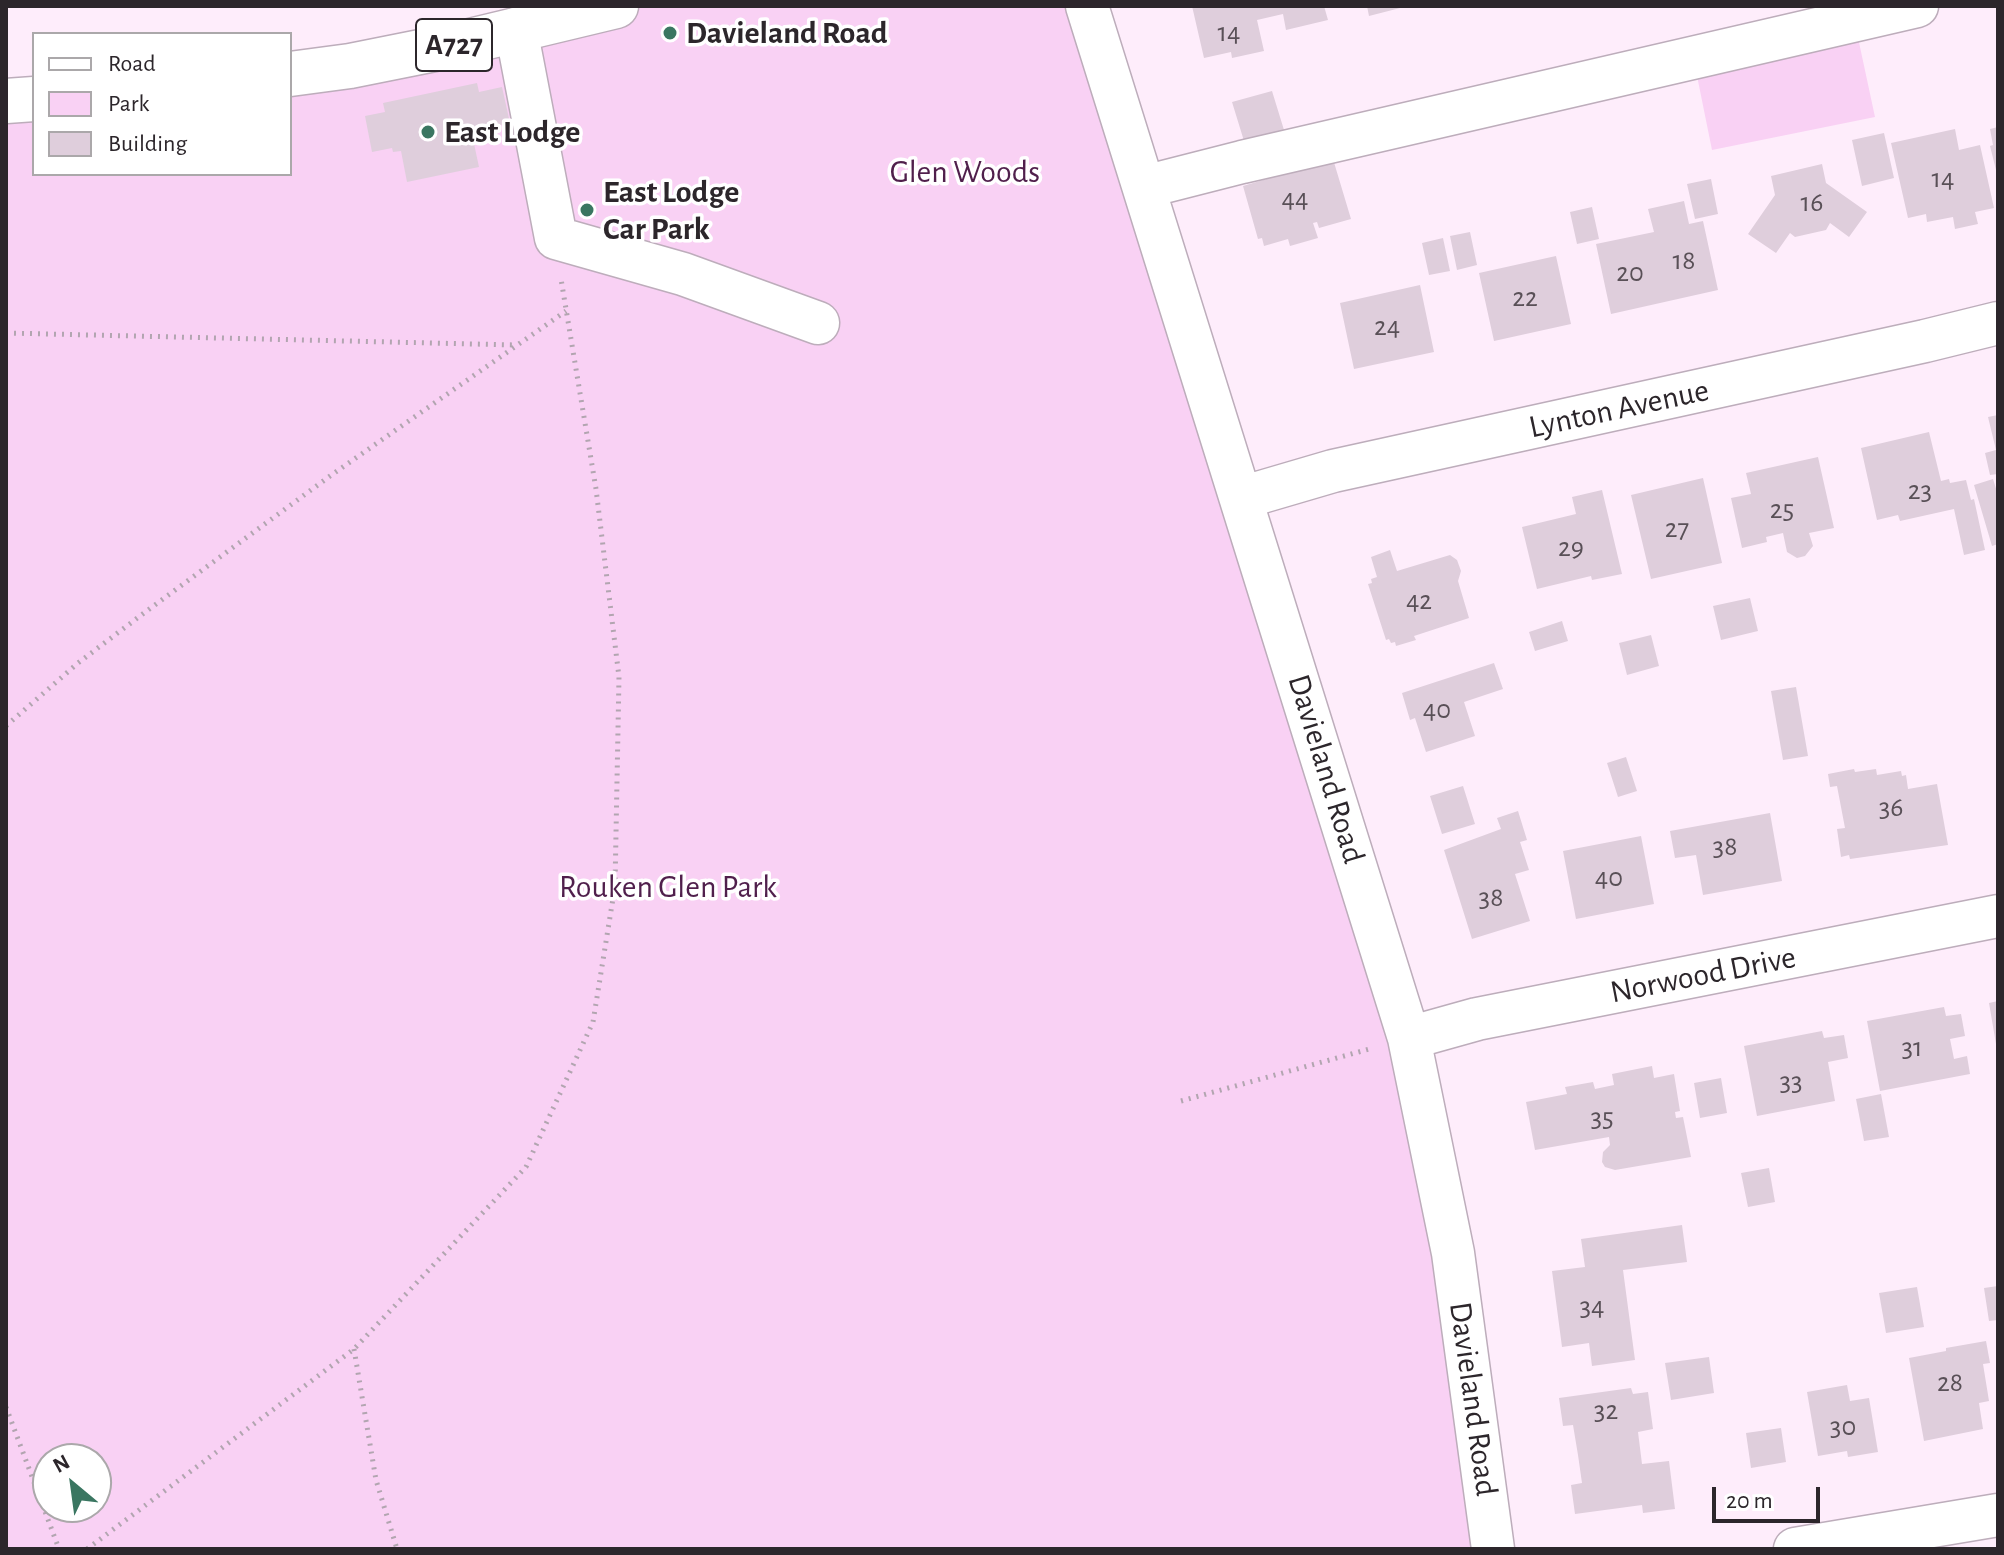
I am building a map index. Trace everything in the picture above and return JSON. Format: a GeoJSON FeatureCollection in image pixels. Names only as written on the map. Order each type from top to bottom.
{"type":"FeatureCollection","features":[{"type":"Feature","properties":{"kind":"main road","name":"A727"},"geometry":{"type":"LineString","coordinates":[[292,74],[350,66],[616,6]]}},
{"type":"Feature","properties":{"kind":"main road"},"geometry":{"type":"LineString","coordinates":[[6,101],[32,99]]}},
{"type":"Feature","properties":{"kind":"street","name":"Davieland Road"},"geometry":{"type":"LineString","coordinates":[[1087,6],[1409,1038],[1453,1253],[1493,1549]]}},
{"type":"Feature","properties":{"kind":"street"},"geometry":{"type":"LineString","coordinates":[[1144,187],[1917,6]]}},
{"type":"Feature","properties":{"kind":"street"},"geometry":{"type":"LineString","coordinates":[[516,29],[556,238],[683,274],[818,323]]}},
{"type":"Feature","properties":{"kind":"street","name":"Lynton Avenue"},"geometry":{"type":"LineString","coordinates":[[1241,498],[1333,471],[1998,323]]}},
{"type":"Feature","properties":{"kind":"street","name":"Norwood Drive"},"geometry":{"type":"LineString","coordinates":[[1409,1038],[1477,1019],[1998,916]]}},
{"type":"Feature","properties":{"kind":"street"},"geometry":{"type":"LineString","coordinates":[[1795,1549],[1998,1515]]}},
{"type":"Feature","properties":{"kind":"path"},"geometry":{"type":"LineString","coordinates":[[87,1549],[354,1349],[526,1167],[593,1022],[615,886],[619,677],[596,489],[556,238]]}},
{"type":"Feature","properties":{"kind":"path"},"geometry":{"type":"LineString","coordinates":[[6,726],[78,663],[144,613],[330,476],[566,311]]}},
{"type":"Feature","properties":{"kind":"path"},"geometry":{"type":"LineString","coordinates":[[6,333],[519,345]]}},
{"type":"Feature","properties":{"kind":"path"},"geometry":{"type":"LineString","coordinates":[[1181,1101],[1409,1038]]}},
{"type":"Feature","properties":{"kind":"path"},"geometry":{"type":"LineString","coordinates":[[354,1349],[376,1480],[397,1549]]}},
{"type":"Feature","properties":{"kind":"path"},"geometry":{"type":"LineString","coordinates":[[6,1407],[59,1549]]}},
{"type":"Feature","properties":{"kind":"green space","name":"Rouken Glen Park"},"geometry":{"type":"Polygon","coordinates":[[[616,6],[1087,6],[1409,1038],[1492,1549],[6,1549],[6,101],[32,99],[32,176],[292,176],[292,74],[616,6]]]}},
{"type":"Feature","properties":{"kind":"green space"},"geometry":{"type":"Polygon","coordinates":[[[1857,33],[1875,117],[1712,150],[1695,66],[1857,33]]]}},
{"type":"Feature","properties":{"kind":"building"},"geometry":{"type":"Polygon","coordinates":[[[1192,6],[1324,6],[1328,20],[1286,30],[1283,14],[1257,20],[1264,51],[1232,58],[1231,52],[1204,58],[1192,6]]]}},
{"type":"Feature","properties":{"kind":"building"},"geometry":{"type":"Polygon","coordinates":[[[1367,6],[1403,6],[1404,7],[1369,16],[1367,6]]]}},
{"type":"Feature","properties":{"kind":"building","name":"East Lodge"},"geometry":{"type":"Polygon","coordinates":[[[477,83],[479,92],[502,87],[510,123],[486,128],[488,136],[473,139],[479,167],[407,182],[401,151],[393,152],[392,148],[372,152],[365,116],[385,112],[383,103],[477,83]]]}},
{"type":"Feature","properties":{"kind":"building"},"geometry":{"type":"Polygon","coordinates":[[[1272,91],[1284,130],[1244,141],[1232,102],[1272,91]]]}},
{"type":"Feature","properties":{"kind":"building"},"geometry":{"type":"Polygon","coordinates":[[[1998,127],[1997,174],[1990,146],[1993,145],[1990,129],[1998,127]]]}},
{"type":"Feature","properties":{"kind":"building"},"geometry":{"type":"Polygon","coordinates":[[[1955,129],[1959,150],[1980,145],[1994,208],[1975,212],[1978,224],[1955,229],[1953,217],[1927,222],[1926,214],[1908,218],[1891,143],[1955,129]]]}},
{"type":"Feature","properties":{"kind":"building"},"geometry":{"type":"Polygon","coordinates":[[[1884,133],[1894,178],[1862,186],[1852,140],[1884,133]]]}},
{"type":"Feature","properties":{"kind":"building"},"geometry":{"type":"Polygon","coordinates":[[[1333,159],[1351,219],[1319,228],[1317,222],[1313,223],[1318,238],[1290,246],[1288,239],[1264,246],[1262,238],[1258,239],[1243,186],[1333,159]]]}},
{"type":"Feature","properties":{"kind":"building"},"geometry":{"type":"Polygon","coordinates":[[[1822,164],[1826,183],[1867,212],[1849,237],[1830,223],[1826,230],[1795,237],[1790,233],[1776,253],[1748,234],[1775,195],[1771,176],[1822,164]]]}},
{"type":"Feature","properties":{"kind":"building"},"geometry":{"type":"Polygon","coordinates":[[[1711,179],[1718,214],[1695,219],[1687,184],[1711,179]]]}},
{"type":"Feature","properties":{"kind":"building"},"geometry":{"type":"Polygon","coordinates":[[[1684,201],[1689,224],[1703,221],[1718,290],[1611,314],[1596,244],[1654,232],[1648,209],[1684,201]]]}},
{"type":"Feature","properties":{"kind":"building"},"geometry":{"type":"Polygon","coordinates":[[[1592,207],[1599,239],[1577,244],[1570,212],[1592,207]]]}},
{"type":"Feature","properties":{"kind":"building"},"geometry":{"type":"Polygon","coordinates":[[[1470,232],[1477,265],[1457,270],[1450,236],[1470,232]]]}},
{"type":"Feature","properties":{"kind":"building"},"geometry":{"type":"Polygon","coordinates":[[[1443,238],[1450,271],[1429,275],[1422,243],[1443,238]]]}},
{"type":"Feature","properties":{"kind":"building"},"geometry":{"type":"Polygon","coordinates":[[[1556,256],[1571,324],[1494,341],[1479,273],[1556,256]]]}},
{"type":"Feature","properties":{"kind":"building"},"geometry":{"type":"Polygon","coordinates":[[[1420,285],[1434,352],[1354,369],[1340,303],[1420,285]]]}},
{"type":"Feature","properties":{"kind":"building"},"geometry":{"type":"Polygon","coordinates":[[[1998,415],[1998,474],[1990,475],[1985,453],[1996,450],[1988,417],[1998,415]]]}},
{"type":"Feature","properties":{"kind":"building"},"geometry":{"type":"Polygon","coordinates":[[[1929,432],[1941,481],[1966,480],[1971,500],[1974,499],[1985,550],[1964,555],[1954,509],[1900,521],[1898,515],[1877,520],[1861,448],[1929,432]]]}},
{"type":"Feature","properties":{"kind":"building"},"geometry":{"type":"Polygon","coordinates":[[[1818,457],[1834,528],[1809,533],[1813,546],[1805,556],[1797,558],[1787,552],[1783,533],[1766,537],[1767,542],[1742,548],[1731,498],[1751,494],[1746,473],[1818,457]]]}},
{"type":"Feature","properties":{"kind":"building"},"geometry":{"type":"Polygon","coordinates":[[[1703,478],[1722,563],[1651,579],[1631,495],[1703,478]]]}},
{"type":"Feature","properties":{"kind":"building"},"geometry":{"type":"Polygon","coordinates":[[[1993,479],[1998,495],[1998,544],[1992,546],[1974,485],[1993,479]]]}},
{"type":"Feature","properties":{"kind":"building"},"geometry":{"type":"Polygon","coordinates":[[[1602,490],[1622,574],[1592,580],[1591,576],[1537,589],[1522,527],[1576,514],[1572,497],[1602,490]]]}},
{"type":"Feature","properties":{"kind":"building"},"geometry":{"type":"Polygon","coordinates":[[[1390,550],[1397,571],[1450,555],[1457,560],[1461,571],[1458,581],[1469,618],[1414,636],[1416,640],[1396,646],[1395,642],[1386,640],[1368,584],[1377,577],[1371,557],[1390,550]]]}},
{"type":"Feature","properties":{"kind":"building"},"geometry":{"type":"Polygon","coordinates":[[[1750,598],[1758,631],[1721,640],[1713,606],[1750,598]]]}},
{"type":"Feature","properties":{"kind":"building"},"geometry":{"type":"Polygon","coordinates":[[[1562,621],[1568,641],[1535,651],[1529,632],[1562,621]]]}},
{"type":"Feature","properties":{"kind":"building"},"geometry":{"type":"Polygon","coordinates":[[[1651,635],[1659,666],[1627,675],[1619,643],[1651,635]]]}},
{"type":"Feature","properties":{"kind":"building"},"geometry":{"type":"Polygon","coordinates":[[[1494,663],[1503,689],[1464,702],[1475,736],[1426,752],[1415,718],[1410,720],[1402,693],[1494,663]]]}},
{"type":"Feature","properties":{"kind":"building"},"geometry":{"type":"Polygon","coordinates":[[[1796,687],[1808,756],[1783,760],[1771,691],[1796,687]]]}},
{"type":"Feature","properties":{"kind":"building"},"geometry":{"type":"Polygon","coordinates":[[[1626,757],[1637,791],[1618,797],[1607,763],[1626,757]]]}},
{"type":"Feature","properties":{"kind":"building"},"geometry":{"type":"Polygon","coordinates":[[[1854,769],[1855,772],[1876,769],[1877,775],[1901,771],[1902,776],[1906,775],[1908,789],[1937,784],[1948,845],[1850,859],[1849,855],[1841,857],[1837,829],[1845,828],[1837,786],[1830,787],[1828,774],[1854,769]]]}},
{"type":"Feature","properties":{"kind":"building"},"geometry":{"type":"Polygon","coordinates":[[[1463,786],[1475,824],[1442,834],[1430,796],[1463,786]]]}},
{"type":"Feature","properties":{"kind":"building"},"geometry":{"type":"Polygon","coordinates":[[[1518,811],[1527,840],[1520,842],[1529,870],[1515,874],[1530,921],[1472,939],[1444,850],[1501,829],[1497,818],[1518,811]]]}},
{"type":"Feature","properties":{"kind":"building"},"geometry":{"type":"Polygon","coordinates":[[[1770,813],[1782,881],[1703,895],[1696,855],[1675,858],[1670,831],[1770,813]]]}},
{"type":"Feature","properties":{"kind":"building"},"geometry":{"type":"Polygon","coordinates":[[[1641,836],[1654,904],[1576,919],[1563,851],[1641,836]]]}},
{"type":"Feature","properties":{"kind":"building"},"geometry":{"type":"Polygon","coordinates":[[[1998,1001],[1998,1044],[1996,1044],[1989,1003],[1998,1001]]]}},
{"type":"Feature","properties":{"kind":"building"},"geometry":{"type":"Polygon","coordinates":[[[1944,1007],[1946,1016],[1961,1014],[1965,1036],[1950,1039],[1954,1059],[1967,1056],[1970,1074],[1880,1091],[1867,1021],[1944,1007]]]}},
{"type":"Feature","properties":{"kind":"building"},"geometry":{"type":"Polygon","coordinates":[[[1822,1031],[1824,1038],[1844,1035],[1848,1058],[1828,1062],[1835,1101],[1757,1116],[1744,1046],[1822,1031]]]}},
{"type":"Feature","properties":{"kind":"building"},"geometry":{"type":"Polygon","coordinates":[[[1652,1066],[1654,1078],[1674,1074],[1680,1111],[1675,1112],[1676,1118],[1683,1117],[1691,1157],[1615,1170],[1605,1167],[1602,1162],[1603,1152],[1610,1145],[1609,1137],[1535,1150],[1526,1102],[1567,1094],[1565,1087],[1593,1082],[1595,1089],[1614,1085],[1612,1074],[1652,1066]]]}},
{"type":"Feature","properties":{"kind":"building"},"geometry":{"type":"Polygon","coordinates":[[[1721,1078],[1727,1113],[1700,1118],[1694,1083],[1721,1078]]]}},
{"type":"Feature","properties":{"kind":"building"},"geometry":{"type":"Polygon","coordinates":[[[1881,1094],[1889,1137],[1864,1141],[1856,1099],[1881,1094]]]}},
{"type":"Feature","properties":{"kind":"building"},"geometry":{"type":"Polygon","coordinates":[[[1769,1168],[1775,1202],[1748,1207],[1741,1173],[1769,1168]]]}},
{"type":"Feature","properties":{"kind":"building"},"geometry":{"type":"Polygon","coordinates":[[[1682,1225],[1687,1262],[1623,1270],[1635,1360],[1592,1366],[1589,1343],[1562,1347],[1552,1271],[1585,1267],[1581,1239],[1682,1225]]]}},
{"type":"Feature","properties":{"kind":"building"},"geometry":{"type":"Polygon","coordinates":[[[1998,1286],[1998,1320],[1989,1321],[1984,1288],[1998,1286]]]}},
{"type":"Feature","properties":{"kind":"building"},"geometry":{"type":"Polygon","coordinates":[[[1917,1287],[1924,1327],[1886,1333],[1879,1293],[1917,1287]]]}},
{"type":"Feature","properties":{"kind":"building"},"geometry":{"type":"Polygon","coordinates":[[[1986,1341],[1990,1363],[1983,1364],[1989,1401],[1979,1403],[1983,1429],[1924,1441],[1909,1358],[1986,1341]]]}},
{"type":"Feature","properties":{"kind":"building"},"geometry":{"type":"Polygon","coordinates":[[[1709,1357],[1714,1393],[1671,1400],[1665,1363],[1709,1357]]]}},
{"type":"Feature","properties":{"kind":"building"},"geometry":{"type":"Polygon","coordinates":[[[1847,1385],[1850,1401],[1869,1398],[1878,1452],[1848,1457],[1847,1451],[1818,1456],[1807,1392],[1847,1385]]]}},
{"type":"Feature","properties":{"kind":"building"},"geometry":{"type":"Polygon","coordinates":[[[1631,1388],[1633,1394],[1648,1392],[1653,1429],[1638,1432],[1642,1464],[1669,1461],[1675,1509],[1643,1513],[1642,1505],[1575,1514],[1571,1485],[1582,1483],[1573,1425],[1563,1426],[1559,1398],[1631,1388]]]}},
{"type":"Feature","properties":{"kind":"building"},"geometry":{"type":"Polygon","coordinates":[[[1781,1428],[1786,1462],[1751,1468],[1746,1433],[1781,1428]]]}},
{"type":"Feature","properties":{"kind":"place","name":"Davieland Road"},"geometry":{"type":"Point","coordinates":[670,33]}},
{"type":"Feature","properties":{"kind":"place","name":"East Lodge"},"geometry":{"type":"Point","coordinates":[428,132]}},
{"type":"Feature","properties":{"kind":"place","name":"East Lodge Car Park"},"geometry":{"type":"Point","coordinates":[587,210]}},
{"type":"Feature","properties":{"kind":"park label","name":"Glen Woods"},"geometry":{"type":"Point","coordinates":[965,172]}}]}
